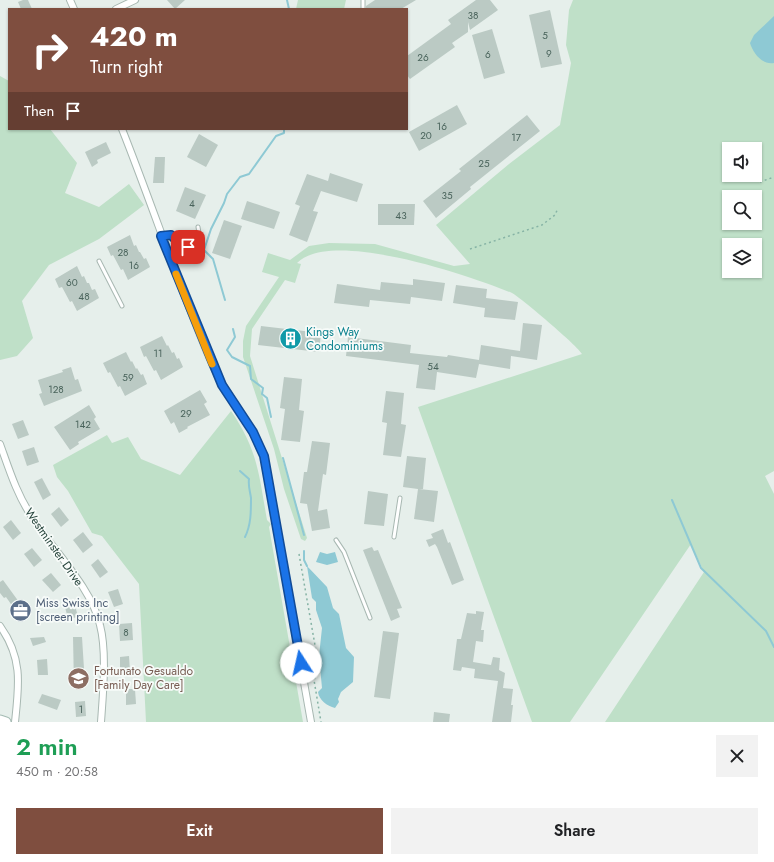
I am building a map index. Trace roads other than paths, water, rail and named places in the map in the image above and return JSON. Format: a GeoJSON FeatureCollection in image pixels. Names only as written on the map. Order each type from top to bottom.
{"type":"FeatureCollection","features":[{"type":"Feature","properties":{"kind":"street"},"geometry":{"type":"LineString","coordinates":[[118,8],[135,0]]}},
{"type":"Feature","properties":{"kind":"street"},"geometry":{"type":"LineString","coordinates":[[122,130],[161,236],[222,385],[253,432],[264,456],[311,722]]}},
{"type":"Feature","properties":{"kind":"street","name":"Westminster Drive"},"geometry":{"type":"LineString","coordinates":[[0,444],[26,508],[75,577],[96,613],[100,625],[103,646],[101,722]]}},
{"type":"Feature","properties":{"kind":"street"},"geometry":{"type":"LineString","coordinates":[[0,626],[11,643],[16,657],[18,693],[15,722]]}},
{"type":"Feature","properties":{"kind":"street"},"geometry":{"type":"LineString","coordinates":[[0,720],[6,722]]}},
{"type":"Feature","properties":{"kind":"lane"},"geometry":{"type":"LineString","coordinates":[[161,236],[171,235],[181,245],[188,247],[196,242],[199,232],[198,228]]}},
{"type":"Feature","properties":{"kind":"lane"},"geometry":{"type":"LineString","coordinates":[[99,260],[122,306]]}},
{"type":"Feature","properties":{"kind":"lane"},"geometry":{"type":"LineString","coordinates":[[394,537],[400,498]]}},
{"type":"Feature","properties":{"kind":"lane"},"geometry":{"type":"LineString","coordinates":[[336,540],[344,552],[370,618]]}},
{"type":"Feature","properties":{"kind":"water"},"geometry":{"type":"Polygon","coordinates":[[[774,16],[774,63],[770,63],[759,58],[753,51],[750,43],[754,35],[774,16]]]}},
{"type":"Feature","properties":{"kind":"water"},"geometry":{"type":"Polygon","coordinates":[[[320,552],[327,554],[335,552],[338,562],[327,565],[316,562],[320,552]]]}},
{"type":"Feature","properties":{"kind":"water"},"geometry":{"type":"Polygon","coordinates":[[[307,566],[327,587],[333,608],[339,614],[346,648],[354,657],[353,682],[341,692],[338,699],[339,702],[335,708],[324,702],[320,698],[318,692],[322,688],[319,656],[322,628],[316,610],[316,602],[312,598],[307,566]]]}},
{"type":"Feature","properties":{"kind":"waterway"},"geometry":{"type":"LineString","coordinates":[[287,0],[289,8]]}},
{"type":"Feature","properties":{"kind":"waterway"},"geometry":{"type":"LineString","coordinates":[[225,300],[213,259],[204,250],[211,229],[227,194],[240,177],[249,174],[276,136],[284,133],[284,130]]}},
{"type":"Feature","properties":{"kind":"waterway"},"geometry":{"type":"LineString","coordinates":[[233,329],[235,337],[227,350],[232,357],[250,366],[251,379],[263,388],[262,394],[267,398],[271,417]]}},
{"type":"Feature","properties":{"kind":"waterway"},"geometry":{"type":"LineString","coordinates":[[283,458],[304,535]]}},
{"type":"Feature","properties":{"kind":"waterway"},"geometry":{"type":"LineString","coordinates":[[240,471],[249,479],[251,498],[250,523],[245,537]]}},
{"type":"Feature","properties":{"kind":"waterway"},"geometry":{"type":"LineString","coordinates":[[672,500],[701,568],[766,631],[774,647]]}},
{"type":"Feature","properties":{"kind":"waterway"},"geometry":{"type":"LineString","coordinates":[[304,551],[304,560],[307,566]]}},
{"type":"Feature","properties":{"kind":"place","name":"Kings Way Condominiums"},"geometry":{"type":"Point","coordinates":[290,339]}},
{"type":"Feature","properties":{"kind":"place","name":"Miss Swiss Inc [screen printing]"},"geometry":{"type":"Point","coordinates":[21,610]}},
{"type":"Feature","properties":{"kind":"place","name":"Fortunato Gesualdo [Family Day Care]"},"geometry":{"type":"Point","coordinates":[79,678]}}]}
